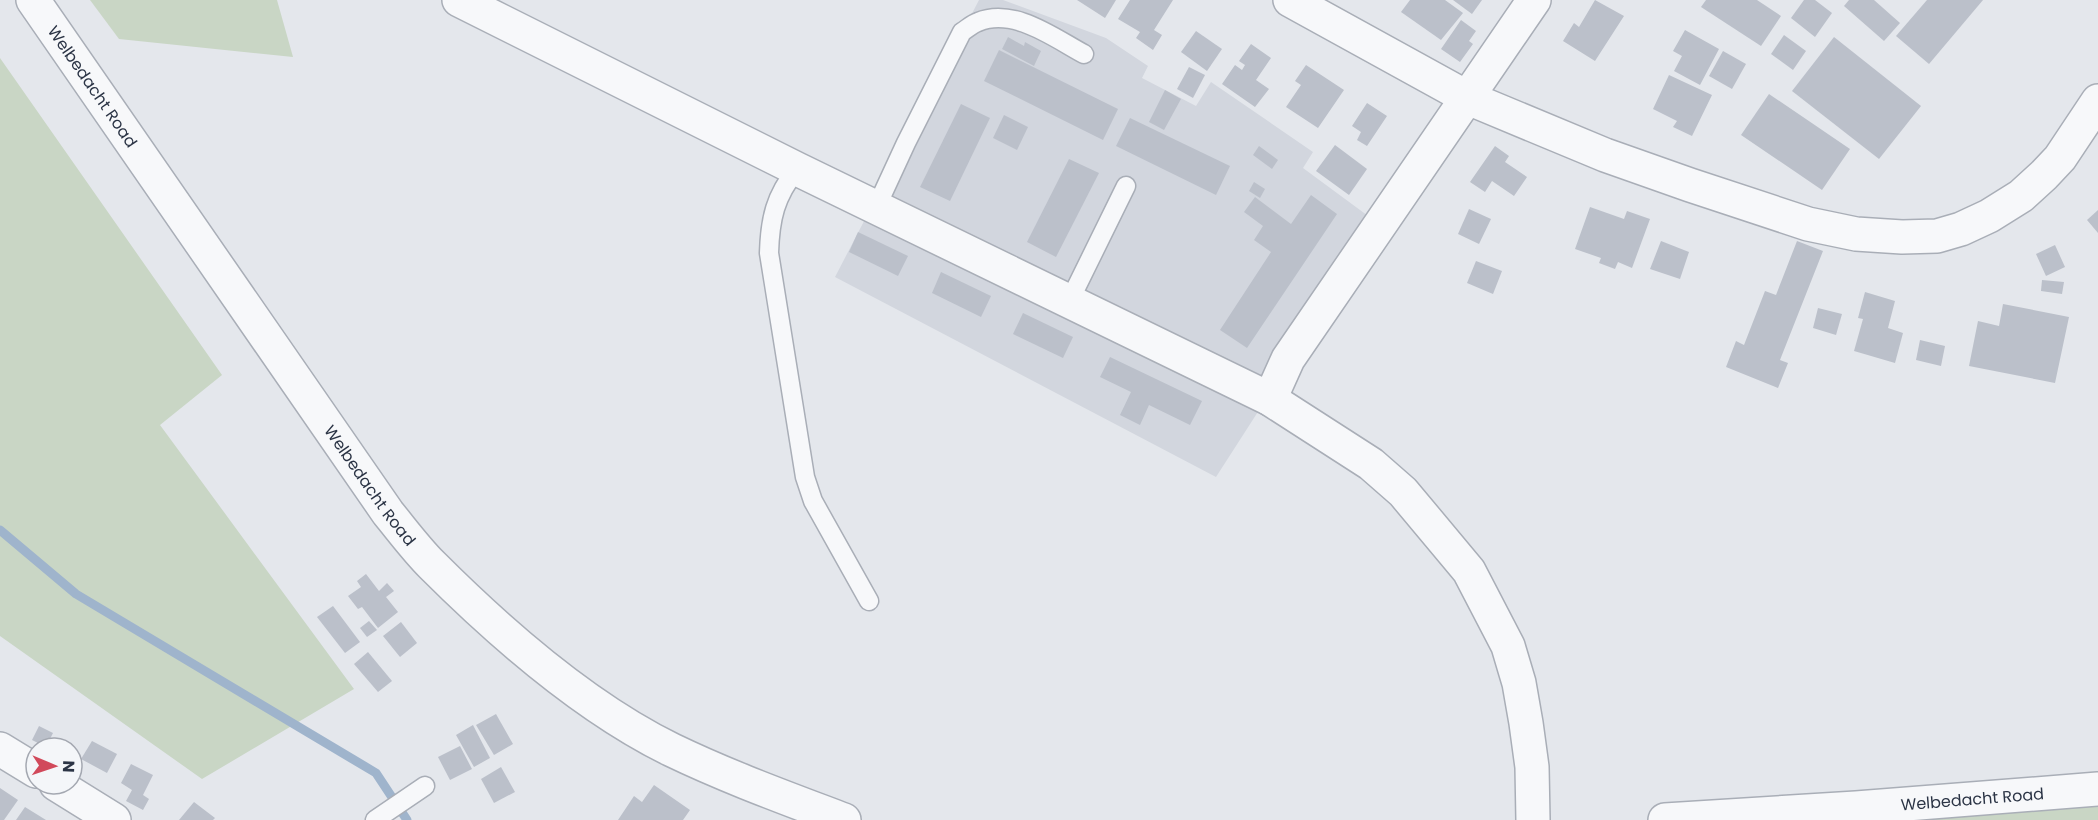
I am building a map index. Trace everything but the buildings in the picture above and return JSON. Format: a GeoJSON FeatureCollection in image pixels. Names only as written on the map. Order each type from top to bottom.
{"type":"FeatureCollection","features":[{"type":"Feature","properties":{"kind":"street","name":"Welbedacht Road"},"geometry":{"type":"LineString","coordinates":[[33,0],[381,504],[431,564],[522,647],[574,689],[618,718],[671,749],[774,794],[844,820]]}},
{"type":"Feature","properties":{"kind":"street"},"geometry":{"type":"LineString","coordinates":[[459,0],[876,208],[1270,399],[1371,464],[1403,492],[1469,571],[1508,646],[1519,683],[1532,767],[1533,820]]}},
{"type":"Feature","properties":{"kind":"street"},"geometry":{"type":"LineString","coordinates":[[1270,399],[1288,359],[1534,0]]}},
{"type":"Feature","properties":{"kind":"street"},"geometry":{"type":"LineString","coordinates":[[1294,1],[1468,98],[1605,155],[1808,224],[1856,234],[1902,237],[1937,236],[1961,229],[1989,216],[2021,196],[2044,175],[2060,158],[2098,101]]}},
{"type":"Feature","properties":{"kind":"street"},"geometry":{"type":"LineString","coordinates":[[0,749],[24,764]]}},
{"type":"Feature","properties":{"kind":"street","name":"Welbedacht Road"},"geometry":{"type":"LineString","coordinates":[[1665,820],[2098,789]]}},
{"type":"Feature","properties":{"kind":"street"},"geometry":{"type":"LineString","coordinates":[[75,796],[114,820]]}},
{"type":"Feature","properties":{"kind":"lane"},"geometry":{"type":"LineString","coordinates":[[876,208],[962,32],[977,22],[993,18],[1011,18],[1036,28],[1084,54]]}},
{"type":"Feature","properties":{"kind":"lane"},"geometry":{"type":"LineString","coordinates":[[797,169],[783,186],[770,225],[769,253],[805,477],[813,501],[869,601]]}},
{"type":"Feature","properties":{"kind":"lane"},"geometry":{"type":"LineString","coordinates":[[1069,302],[1126,186]]}},
{"type":"Feature","properties":{"kind":"lane"},"geometry":{"type":"LineString","coordinates":[[375,820],[425,786]]}},
{"type":"Feature","properties":{"kind":"shaded area"},"geometry":{"type":"Polygon","coordinates":[[[979,0],[1003,0],[1106,38],[1148,66],[1142,78],[1196,106],[1211,82],[1313,152],[1303,168],[1379,224],[1216,477],[835,277],[979,0]]]}},
{"type":"Feature","properties":{"kind":"green space"},"geometry":{"type":"Polygon","coordinates":[[[90,0],[277,0],[293,57],[119,39],[90,0]]]}},
{"type":"Feature","properties":{"kind":"green space"},"geometry":{"type":"Polygon","coordinates":[[[0,58],[222,375],[160,425],[354,689],[202,779],[0,636],[0,58]]]}},
{"type":"Feature","properties":{"kind":"green space"},"geometry":{"type":"Polygon","coordinates":[[[2098,796],[2098,820],[1764,820],[2098,796]]]}},
{"type":"Feature","properties":{"kind":"waterway"},"geometry":{"type":"LineString","coordinates":[[0,530],[76,594],[376,773],[407,820]]}}]}
